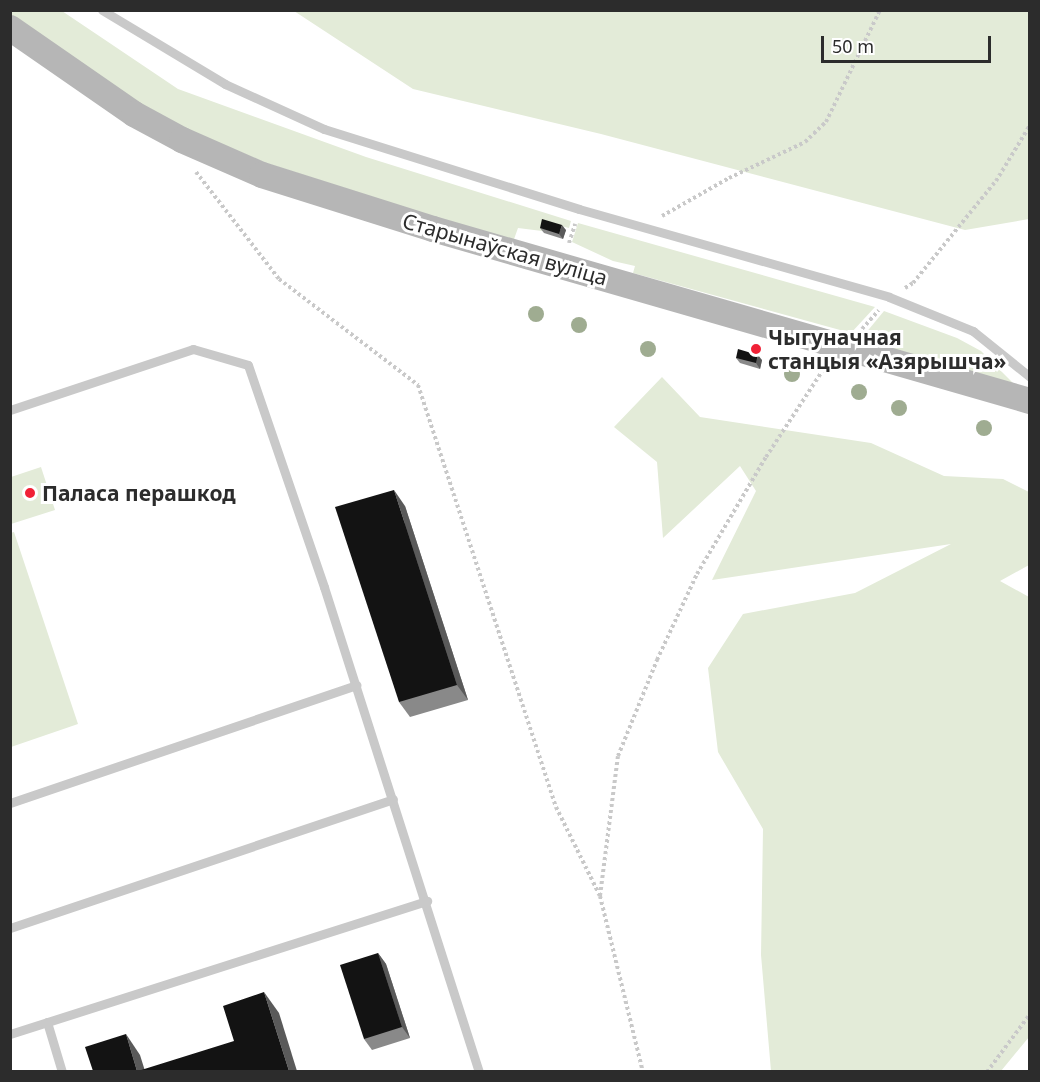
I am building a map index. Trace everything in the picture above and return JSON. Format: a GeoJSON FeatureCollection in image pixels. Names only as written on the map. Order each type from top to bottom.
{"type":"FeatureCollection","features":[{"type":"Feature","properties":{"kind":"main road","name":"Старынаўская вуліца"},"geometry":{"type":"LineString","coordinates":[[10,28],[134,114],[182,141],[262,175],[433,229],[847,346],[1029,401]]}},
{"type":"Feature","properties":{"kind":"lane"},"geometry":{"type":"LineString","coordinates":[[102,10],[225,84],[324,129],[656,231],[889,297],[973,331],[1029,377]]}},
{"type":"Feature","properties":{"kind":"lane"},"geometry":{"type":"LineString","coordinates":[[10,410],[193,349],[248,365],[427,901],[479,1071]]}},
{"type":"Feature","properties":{"kind":"lane"},"geometry":{"type":"LineString","coordinates":[[10,803],[356,685]]}},
{"type":"Feature","properties":{"kind":"lane"},"geometry":{"type":"LineString","coordinates":[[10,928],[393,799]]}},
{"type":"Feature","properties":{"kind":"lane"},"geometry":{"type":"LineString","coordinates":[[10,1034],[427,901]]}},
{"type":"Feature","properties":{"kind":"lane"},"geometry":{"type":"LineString","coordinates":[[47,1022],[62,1071]]}},
{"type":"Feature","properties":{"kind":"path"},"geometry":{"type":"LineString","coordinates":[[656,231],[664,213],[805,142],[826,123],[880,10]]}},
{"type":"Feature","properties":{"kind":"path"},"geometry":{"type":"LineString","coordinates":[[600,896],[618,756],[657,660],[697,574],[765,457],[822,369],[847,346],[889,297],[913,283],[996,181],[1029,125]]}},
{"type":"Feature","properties":{"kind":"path"},"geometry":{"type":"LineString","coordinates":[[192,168],[279,279],[418,385],[556,807],[600,896],[643,1071]]}},
{"type":"Feature","properties":{"kind":"path"},"geometry":{"type":"LineString","coordinates":[[987,1071],[1029,1014]]}},
{"type":"Feature","properties":{"kind":"green space"},"geometry":{"type":"Polygon","coordinates":[[[11,11],[62,11],[178,89],[366,157],[571,221],[569,228],[545,222],[542,231],[518,228],[513,242],[266,163],[189,130],[112,88],[11,16],[11,11]]]}},
{"type":"Feature","properties":{"kind":"green space"},"geometry":{"type":"Polygon","coordinates":[[[294,11],[1029,11],[1029,219],[965,230],[601,134],[413,89],[294,11]]]}},
{"type":"Feature","properties":{"kind":"green space"},"geometry":{"type":"Polygon","coordinates":[[[578,223],[875,307],[851,333],[633,273],[635,266],[613,261],[572,242],[578,223]]]}},
{"type":"Feature","properties":{"kind":"green space"},"geometry":{"type":"Polygon","coordinates":[[[884,311],[957,338],[981,351],[1015,385],[860,340],[884,311]]]}},
{"type":"Feature","properties":{"kind":"green space"},"geometry":{"type":"Polygon","coordinates":[[[662,377],[700,417],[871,443],[944,476],[1003,479],[1029,492],[1029,565],[1000,581],[1029,597],[1029,1037],[1001,1071],[771,1071],[761,955],[763,829],[718,752],[708,668],[743,614],[855,593],[951,544],[712,580],[756,491],[740,466],[663,538],[657,462],[614,427],[662,377]]]}},
{"type":"Feature","properties":{"kind":"green space","name":"Паласа перашкод"},"geometry":{"type":"Polygon","coordinates":[[[41,467],[55,510],[11,524],[11,477],[41,467]]]}},
{"type":"Feature","properties":{"kind":"green space"},"geometry":{"type":"Polygon","coordinates":[[[14,532],[78,724],[11,747],[10,533],[14,532]]]}},
{"type":"Feature","properties":{"kind":"building"},"geometry":{"type":"Polygon","coordinates":[[[542,219],[562,225],[559,234],[540,228],[542,219]]]}},
{"type":"Feature","properties":{"kind":"building"},"geometry":{"type":"Polygon","coordinates":[[[738,349],[758,355],[756,363],[736,358],[738,349]]]}},
{"type":"Feature","properties":{"kind":"building"},"geometry":{"type":"Polygon","coordinates":[[[394,490],[457,685],[399,702],[335,507],[394,490]]]}},
{"type":"Feature","properties":{"kind":"building"},"geometry":{"type":"Polygon","coordinates":[[[378,953],[402,1027],[364,1039],[340,965],[378,953]]]}},
{"type":"Feature","properties":{"kind":"building"},"geometry":{"type":"Polygon","coordinates":[[[264,992],[289,1071],[138,1071],[234,1041],[223,1006],[264,992]]]}},
{"type":"Feature","properties":{"kind":"building"},"geometry":{"type":"Polygon","coordinates":[[[126,1034],[137,1071],[93,1071],[85,1047],[126,1034]]]}},
{"type":"Feature","properties":{"kind":"place","name":"Чыгуначная станцыя «Азярышча»"},"geometry":{"type":"Point","coordinates":[756,349]}},
{"type":"Feature","properties":{"kind":"place","name":"Паласа перашкод"},"geometry":{"type":"Point","coordinates":[30,493]}}]}
